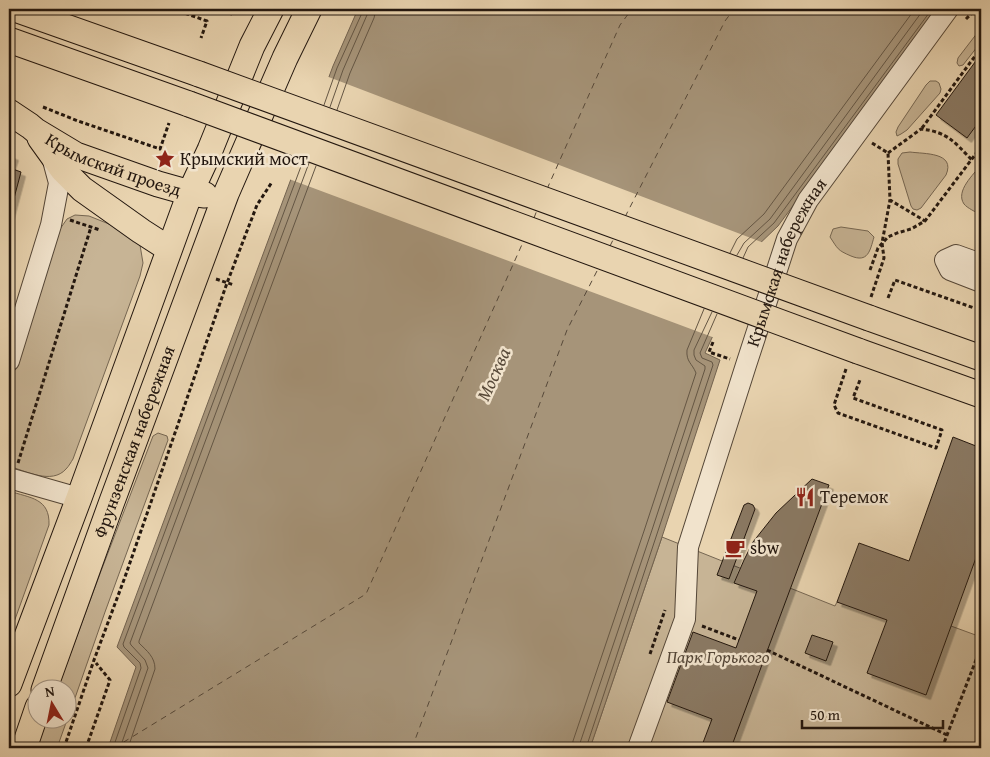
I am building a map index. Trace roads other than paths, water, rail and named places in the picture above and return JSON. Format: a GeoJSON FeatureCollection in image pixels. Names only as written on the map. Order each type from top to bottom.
{"type":"FeatureCollection","features":[{"type":"Feature","properties":{"kind":"main road"},"geometry":{"type":"LineString","coordinates":[[15,9],[981,358]]}},
{"type":"Feature","properties":{"kind":"main road","name":"Фрунзенская набережная"},"geometry":{"type":"LineString","coordinates":[[9,684],[190,193],[210,150],[252,46],[271,9]]}},
{"type":"Feature","properties":{"kind":"main road","name":"Фрунзенская набережная"},"geometry":{"type":"LineString","coordinates":[[48,680],[110,504],[226,194],[285,58],[309,9]]}},
{"type":"Feature","properties":{"kind":"main road"},"geometry":{"type":"LineString","coordinates":[[9,40],[189,104],[981,395]]}},
{"type":"Feature","properties":{"kind":"main road","name":"Крымский проезд"},"geometry":{"type":"LineString","coordinates":[[9,112],[36,132],[76,155],[158,184],[190,193],[208,196],[226,194]]}},
{"type":"Feature","properties":{"kind":"main road"},"geometry":{"type":"LineString","coordinates":[[36,132],[62,170],[82,189],[170,249]]}},
{"type":"Feature","properties":{"kind":"main road"},"geometry":{"type":"LineString","coordinates":[[24,748],[30,730]]}},
{"type":"Feature","properties":{"kind":"street","name":"Крымская набережная"},"geometry":{"type":"LineString","coordinates":[[638,748],[685,619],[688,547],[787,239],[808,200],[948,9]]}},
{"type":"Feature","properties":{"kind":"street"},"geometry":{"type":"LineString","coordinates":[[9,360],[51,225],[59,183],[52,155]]}},
{"type":"Feature","properties":{"kind":"street"},"geometry":{"type":"LineString","coordinates":[[981,264],[956,255],[945,260],[950,270],[981,282]]}},
{"type":"Feature","properties":{"kind":"street"},"geometry":{"type":"LineString","coordinates":[[11,479],[79,498]]}},
{"type":"Feature","properties":{"kind":"water","name":"Москва"},"geometry":{"type":"Polygon","coordinates":[[[358,9],[938,9],[778,226],[752,251],[705,353],[720,360],[590,748],[108,748],[136,667],[117,647],[333,66],[358,9]]]}},
{"type":"Feature","properties":{"kind":"place","name":"Крымский мост"},"geometry":{"type":"Point","coordinates":[165,159]}},
{"type":"Feature","properties":{"kind":"place","name":"Теремок"},"geometry":{"type":"Point","coordinates":[805,497]}},
{"type":"Feature","properties":{"kind":"place","name":"sbw"},"geometry":{"type":"Point","coordinates":[735,548]}},
{"type":"Feature","properties":{"kind":"park label","name":"Парк Горького"},"geometry":{"type":"Point","coordinates":[718,657]}}]}
